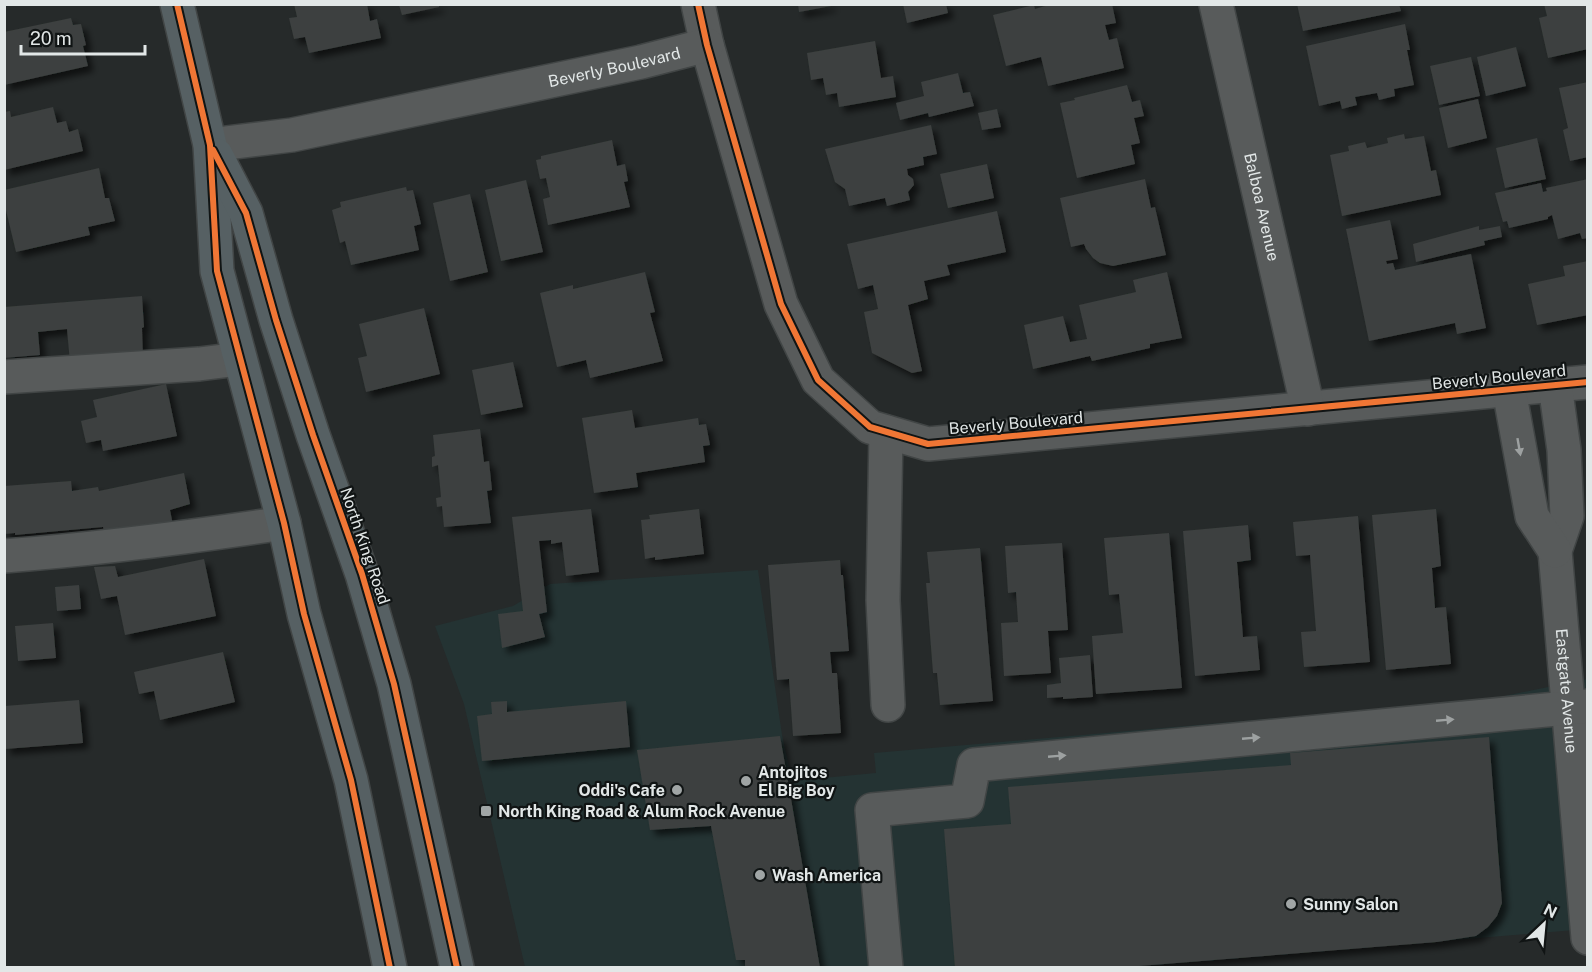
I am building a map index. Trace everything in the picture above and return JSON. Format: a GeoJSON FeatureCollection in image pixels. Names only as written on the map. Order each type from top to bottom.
{"type":"FeatureCollection","features":[{"type":"Feature","properties":{"kind":"main road","name":"North King Road"},"geometry":{"type":"LineString","coordinates":[[177,4],[210,145],[217,271],[284,523],[304,614],[351,780],[390,968]]}},
{"type":"Feature","properties":{"kind":"main road","name":"North King Road"},"geometry":{"type":"LineString","coordinates":[[210,145],[246,213],[309,425],[369,596],[394,684],[457,968]]}},
{"type":"Feature","properties":{"kind":"street"},"geometry":{"type":"LineString","coordinates":[[698,4],[707,45]]}},
{"type":"Feature","properties":{"kind":"street","name":"Balboa Avenue"},"geometry":{"type":"LineString","coordinates":[[1216,4],[1308,409]]}},
{"type":"Feature","properties":{"kind":"street","name":"Beverly Boulevard"},"geometry":{"type":"LineString","coordinates":[[210,145],[291,135],[641,62],[707,45],[781,304],[818,380],[870,426],[928,444],[1587,382]]}},
{"type":"Feature","properties":{"kind":"street"},"geometry":{"type":"LineString","coordinates":[[4,377],[239,359]]}},
{"type":"Feature","properties":{"kind":"street","name":"Eastgate Avenue"},"geometry":{"type":"LineString","coordinates":[[1555,385],[1564,450],[1567,516],[1555,551]]}},
{"type":"Feature","properties":{"kind":"street","name":"Eastgate Avenue"},"geometry":{"type":"LineString","coordinates":[[1509,390],[1532,516],[1555,551],[1578,707],[1587,938]]}},
{"type":"Feature","properties":{"kind":"street"},"geometry":{"type":"LineString","coordinates":[[886,432],[883,600],[888,705]]}},
{"type":"Feature","properties":{"kind":"street"},"geometry":{"type":"LineString","coordinates":[[4,555],[161,541],[284,523]]}},
{"type":"Feature","properties":{"kind":"street"},"geometry":{"type":"LineString","coordinates":[[886,968],[872,810],[967,801],[975,765],[1578,707]]}},
{"type":"Feature","properties":{"kind":"shaded area"},"geometry":{"type":"Polygon","coordinates":[[[758,570],[782,735],[792,781],[876,773],[874,753],[1485,700],[1587,679],[1587,929],[1122,968],[525,967],[464,704],[435,626],[513,606],[550,584],[758,570]]]}},
{"type":"Feature","properties":{"kind":"building"},"geometry":{"type":"Polygon","coordinates":[[[294,4],[367,4],[370,21],[377,19],[381,38],[309,53],[305,37],[294,39],[289,18],[297,17],[294,4]]]}},
{"type":"Feature","properties":{"kind":"building"},"geometry":{"type":"Polygon","coordinates":[[[798,4],[831,4],[831,6],[799,12],[798,4]]]}},
{"type":"Feature","properties":{"kind":"building"},"geometry":{"type":"Polygon","coordinates":[[[903,4],[946,4],[948,13],[907,23],[903,4]]]}},
{"type":"Feature","properties":{"kind":"building"},"geometry":{"type":"Polygon","coordinates":[[[1052,4],[1112,4],[1116,23],[1105,25],[1109,40],[1117,38],[1124,68],[1048,86],[1041,57],[1006,66],[993,15],[1034,5],[1035,9],[1052,4]]]}},
{"type":"Feature","properties":{"kind":"building"},"geometry":{"type":"Polygon","coordinates":[[[1297,4],[1399,4],[1401,11],[1303,31],[1297,4]]]}},
{"type":"Feature","properties":{"kind":"building"},"geometry":{"type":"Polygon","coordinates":[[[1544,4],[1588,4],[1588,49],[1548,58],[1539,18],[1547,16],[1544,4]]]}},
{"type":"Feature","properties":{"kind":"building"},"geometry":{"type":"Polygon","coordinates":[[[399,5],[439,5],[439,7],[402,15],[399,5]]]}},
{"type":"Feature","properties":{"kind":"building"},"geometry":{"type":"Polygon","coordinates":[[[71,18],[73,25],[81,24],[88,66],[4,85],[4,32],[71,18]]]}},
{"type":"Feature","properties":{"kind":"building"},"geometry":{"type":"Polygon","coordinates":[[[1405,24],[1410,50],[1407,50],[1414,85],[1394,89],[1395,96],[1379,100],[1377,93],[1355,97],[1357,105],[1342,109],[1340,101],[1319,106],[1306,46],[1405,24]]]}},
{"type":"Feature","properties":{"kind":"building"},"geometry":{"type":"Polygon","coordinates":[[[875,41],[881,78],[893,76],[896,97],[839,107],[837,93],[826,95],[823,78],[811,80],[807,53],[875,41]]]}},
{"type":"Feature","properties":{"kind":"building"},"geometry":{"type":"Polygon","coordinates":[[[1516,47],[1526,86],[1486,96],[1477,57],[1516,47]]]}},
{"type":"Feature","properties":{"kind":"building"},"geometry":{"type":"Polygon","coordinates":[[[1471,57],[1480,96],[1439,105],[1430,66],[1471,57]]]}},
{"type":"Feature","properties":{"kind":"building"},"geometry":{"type":"Polygon","coordinates":[[[958,73],[963,93],[970,92],[974,106],[929,117],[928,113],[900,120],[896,103],[924,96],[921,82],[958,73]]]}},
{"type":"Feature","properties":{"kind":"building"},"geometry":{"type":"Polygon","coordinates":[[[1588,82],[1588,157],[1570,161],[1563,130],[1568,128],[1559,88],[1588,82]]]}},
{"type":"Feature","properties":{"kind":"building"},"geometry":{"type":"Polygon","coordinates":[[[1127,85],[1132,102],[1140,100],[1144,116],[1134,118],[1140,143],[1131,145],[1135,164],[1077,178],[1060,103],[1127,85]]]}},
{"type":"Feature","properties":{"kind":"building"},"geometry":{"type":"Polygon","coordinates":[[[1478,99],[1487,138],[1448,148],[1439,108],[1478,99]]]}},
{"type":"Feature","properties":{"kind":"building"},"geometry":{"type":"Polygon","coordinates":[[[53,107],[57,123],[66,121],[69,132],[78,129],[83,151],[4,170],[4,112],[10,111],[11,117],[53,107]]]}},
{"type":"Feature","properties":{"kind":"building"},"geometry":{"type":"Polygon","coordinates":[[[997,109],[1001,127],[982,130],[978,113],[997,109]]]}},
{"type":"Feature","properties":{"kind":"building"},"geometry":{"type":"Polygon","coordinates":[[[931,125],[937,154],[923,157],[924,165],[907,169],[914,185],[908,192],[910,200],[887,206],[885,198],[849,206],[845,189],[835,182],[825,149],[931,125]]]}},
{"type":"Feature","properties":{"kind":"building"},"geometry":{"type":"Polygon","coordinates":[[[1404,134],[1405,139],[1424,136],[1431,171],[1436,170],[1441,195],[1342,216],[1330,155],[1349,151],[1348,146],[1365,142],[1367,148],[1388,143],[1387,138],[1404,134]]]}},
{"type":"Feature","properties":{"kind":"building"},"geometry":{"type":"Polygon","coordinates":[[[1537,138],[1546,179],[1505,188],[1496,148],[1537,138]]]}},
{"type":"Feature","properties":{"kind":"building"},"geometry":{"type":"Polygon","coordinates":[[[612,140],[617,166],[625,164],[628,181],[624,182],[630,207],[548,225],[543,199],[550,197],[546,178],[540,179],[536,160],[541,159],[541,156],[612,140]]]}},
{"type":"Feature","properties":{"kind":"building"},"geometry":{"type":"Polygon","coordinates":[[[987,164],[994,198],[948,208],[940,174],[987,164]]]}},
{"type":"Feature","properties":{"kind":"building"},"geometry":{"type":"Polygon","coordinates":[[[99,168],[105,198],[109,198],[115,221],[88,227],[90,235],[16,252],[4,202],[4,190],[99,168]]]}},
{"type":"Feature","properties":{"kind":"building"},"geometry":{"type":"Polygon","coordinates":[[[1145,179],[1151,208],[1155,207],[1166,255],[1113,266],[1100,263],[1093,258],[1084,244],[1071,247],[1060,198],[1145,179]]]}},
{"type":"Feature","properties":{"kind":"building"},"geometry":{"type":"Polygon","coordinates":[[[1588,179],[1588,238],[1582,239],[1580,233],[1558,239],[1552,215],[1548,219],[1509,228],[1507,221],[1503,222],[1495,193],[1541,183],[1543,192],[1547,191],[1546,188],[1588,179]]]}},
{"type":"Feature","properties":{"kind":"building"},"geometry":{"type":"Polygon","coordinates":[[[526,180],[543,252],[501,261],[485,190],[526,180]]]}},
{"type":"Feature","properties":{"kind":"building"},"geometry":{"type":"Polygon","coordinates":[[[406,187],[407,191],[413,190],[421,224],[414,226],[419,250],[351,265],[345,241],[340,243],[332,210],[341,207],[340,202],[406,187]]]}},
{"type":"Feature","properties":{"kind":"building"},"geometry":{"type":"Polygon","coordinates":[[[470,194],[488,272],[450,281],[433,203],[470,194]]]}},
{"type":"Feature","properties":{"kind":"building"},"geometry":{"type":"Polygon","coordinates":[[[997,211],[1006,252],[947,265],[950,275],[924,281],[928,299],[908,305],[922,371],[912,373],[872,353],[864,312],[878,309],[873,285],[858,289],[847,244],[997,211]]]}},
{"type":"Feature","properties":{"kind":"building"},"geometry":{"type":"Polygon","coordinates":[[[1390,220],[1398,259],[1386,261],[1387,264],[1393,263],[1395,270],[1471,254],[1486,328],[1457,334],[1455,323],[1369,341],[1346,229],[1390,220]]]}},
{"type":"Feature","properties":{"kind":"building"},"geometry":{"type":"Polygon","coordinates":[[[1479,226],[1479,230],[1500,226],[1502,237],[1484,241],[1485,245],[1416,262],[1413,244],[1479,226]]]}},
{"type":"Feature","properties":{"kind":"building"},"geometry":{"type":"Polygon","coordinates":[[[1588,261],[1588,315],[1537,325],[1528,284],[1565,276],[1563,266],[1588,261]]]}},
{"type":"Feature","properties":{"kind":"building"},"geometry":{"type":"Polygon","coordinates":[[[645,272],[655,312],[650,313],[663,361],[590,378],[586,360],[557,367],[540,293],[573,285],[573,289],[645,272]]]}},
{"type":"Feature","properties":{"kind":"building"},"geometry":{"type":"Polygon","coordinates":[[[1167,272],[1182,338],[1150,344],[1150,348],[1092,361],[1090,356],[1033,369],[1024,325],[1063,316],[1070,342],[1087,339],[1079,305],[1136,292],[1133,280],[1167,272]]]}},
{"type":"Feature","properties":{"kind":"building"},"geometry":{"type":"Polygon","coordinates":[[[142,296],[143,358],[70,363],[67,329],[38,332],[40,355],[4,358],[4,307],[142,296]]]}},
{"type":"Feature","properties":{"kind":"building"},"geometry":{"type":"Polygon","coordinates":[[[424,308],[440,374],[366,392],[358,358],[367,356],[359,324],[424,308]]]}},
{"type":"Feature","properties":{"kind":"building"},"geometry":{"type":"Polygon","coordinates":[[[513,362],[523,407],[481,415],[472,370],[513,362]]]}},
{"type":"Feature","properties":{"kind":"building"},"geometry":{"type":"Polygon","coordinates":[[[166,384],[177,436],[103,451],[101,440],[86,443],[81,421],[97,417],[93,400],[166,384]]]}},
{"type":"Feature","properties":{"kind":"building"},"geometry":{"type":"Polygon","coordinates":[[[632,410],[635,428],[698,418],[699,425],[706,424],[710,445],[703,446],[705,462],[636,473],[638,487],[594,493],[582,418],[632,410]]]}},
{"type":"Feature","properties":{"kind":"building"},"geometry":{"type":"Polygon","coordinates":[[[480,429],[484,462],[489,461],[492,490],[487,491],[491,523],[444,527],[442,506],[437,507],[436,498],[441,497],[438,465],[432,467],[432,457],[435,456],[433,435],[480,429]]]}},
{"type":"Feature","properties":{"kind":"building"},"geometry":{"type":"Polygon","coordinates":[[[184,473],[190,504],[170,510],[174,530],[107,543],[103,527],[4,534],[4,486],[71,481],[72,491],[98,487],[99,491],[184,473]]]}},
{"type":"Feature","properties":{"kind":"building"},"geometry":{"type":"Polygon","coordinates":[[[591,509],[599,572],[566,576],[562,542],[551,544],[551,540],[539,541],[547,612],[539,614],[545,637],[502,648],[498,614],[523,611],[512,517],[591,509]]]}},
{"type":"Feature","properties":{"kind":"building"},"geometry":{"type":"Polygon","coordinates":[[[699,509],[704,554],[655,560],[655,557],[645,559],[641,520],[650,519],[649,515],[699,509]]]}},
{"type":"Feature","properties":{"kind":"building"},"geometry":{"type":"Polygon","coordinates":[[[1436,509],[1441,566],[1432,568],[1435,608],[1446,607],[1451,664],[1386,670],[1372,515],[1436,509]]]}},
{"type":"Feature","properties":{"kind":"building"},"geometry":{"type":"Polygon","coordinates":[[[1358,516],[1370,662],[1304,667],[1301,632],[1316,631],[1310,555],[1296,556],[1293,522],[1358,516]]]}},
{"type":"Feature","properties":{"kind":"building"},"geometry":{"type":"Polygon","coordinates":[[[1248,525],[1251,560],[1237,562],[1243,637],[1257,636],[1260,670],[1195,676],[1183,531],[1248,525]]]}},
{"type":"Feature","properties":{"kind":"building"},"geometry":{"type":"Polygon","coordinates":[[[1169,533],[1182,688],[1096,694],[1092,636],[1123,633],[1119,594],[1109,595],[1104,538],[1169,533]]]}},
{"type":"Feature","properties":{"kind":"building"},"geometry":{"type":"Polygon","coordinates":[[[1062,543],[1068,630],[1048,631],[1051,673],[1004,676],[1001,623],[1018,622],[1016,592],[1008,593],[1005,546],[1062,543]]]}},
{"type":"Feature","properties":{"kind":"building"},"geometry":{"type":"Polygon","coordinates":[[[980,548],[993,701],[940,705],[937,673],[933,673],[926,583],[930,583],[927,552],[980,548]]]}},
{"type":"Feature","properties":{"kind":"building"},"geometry":{"type":"Polygon","coordinates":[[[204,559],[216,616],[125,635],[117,596],[101,599],[94,567],[115,566],[118,577],[204,559]]]}},
{"type":"Feature","properties":{"kind":"building"},"geometry":{"type":"Polygon","coordinates":[[[840,560],[849,651],[830,652],[832,673],[837,673],[841,733],[793,736],[789,679],[777,680],[768,565],[840,560]]]}},
{"type":"Feature","properties":{"kind":"building"},"geometry":{"type":"Polygon","coordinates":[[[79,585],[81,609],[57,611],[55,587],[79,585]]]}},
{"type":"Feature","properties":{"kind":"building"},"geometry":{"type":"Polygon","coordinates":[[[53,623],[56,658],[18,661],[15,626],[53,623]]]}},
{"type":"Feature","properties":{"kind":"building"},"geometry":{"type":"Polygon","coordinates":[[[223,652],[235,702],[160,720],[154,691],[139,694],[134,672],[223,652]]]}},
{"type":"Feature","properties":{"kind":"building"},"geometry":{"type":"Polygon","coordinates":[[[1090,655],[1093,697],[1047,698],[1047,685],[1061,683],[1059,658],[1090,655]]]}},
{"type":"Feature","properties":{"kind":"building"},"geometry":{"type":"Polygon","coordinates":[[[79,700],[83,743],[5,749],[5,706],[79,700]]]}},
{"type":"Feature","properties":{"kind":"building"},"geometry":{"type":"Polygon","coordinates":[[[507,701],[507,712],[626,701],[630,747],[482,761],[477,716],[492,714],[491,702],[507,701]]]}},
{"type":"Feature","properties":{"kind":"building"},"geometry":{"type":"Polygon","coordinates":[[[780,736],[820,968],[745,968],[745,960],[736,960],[711,826],[650,830],[637,750],[780,736]]]}},
{"type":"Feature","properties":{"kind":"building"},"geometry":{"type":"Polygon","coordinates":[[[1489,737],[1502,903],[1497,916],[1476,936],[1437,942],[1114,968],[955,968],[944,829],[1011,824],[1008,787],[1291,765],[1290,753],[1489,737]]]}},
{"type":"Feature","properties":{"kind":"cycle path"},"geometry":{"type":"LineString","coordinates":[[177,4],[210,145],[217,271],[284,523],[304,614],[351,780],[390,968]]}},
{"type":"Feature","properties":{"kind":"cycle path"},"geometry":{"type":"LineString","coordinates":[[698,4],[707,45],[781,304],[818,380],[870,427],[928,444],[1588,382]]}},
{"type":"Feature","properties":{"kind":"cycle path"},"geometry":{"type":"LineString","coordinates":[[213,150],[246,213],[276,320],[313,435],[362,574],[394,684],[457,968]]}},
{"type":"Feature","properties":{"kind":"place","name":"Antojitos El Big Boy"},"geometry":{"type":"Point","coordinates":[746,781]}},
{"type":"Feature","properties":{"kind":"place","name":"Oddi's Cafe"},"geometry":{"type":"Point","coordinates":[677,790]}},
{"type":"Feature","properties":{"kind":"place","name":"North King Road & Alum Rock Avenue"},"geometry":{"type":"Point","coordinates":[486,811]}},
{"type":"Feature","properties":{"kind":"place","name":"Wash America"},"geometry":{"type":"Point","coordinates":[760,875]}},
{"type":"Feature","properties":{"kind":"place","name":"Sunny Salon"},"geometry":{"type":"Point","coordinates":[1291,904]}}]}
